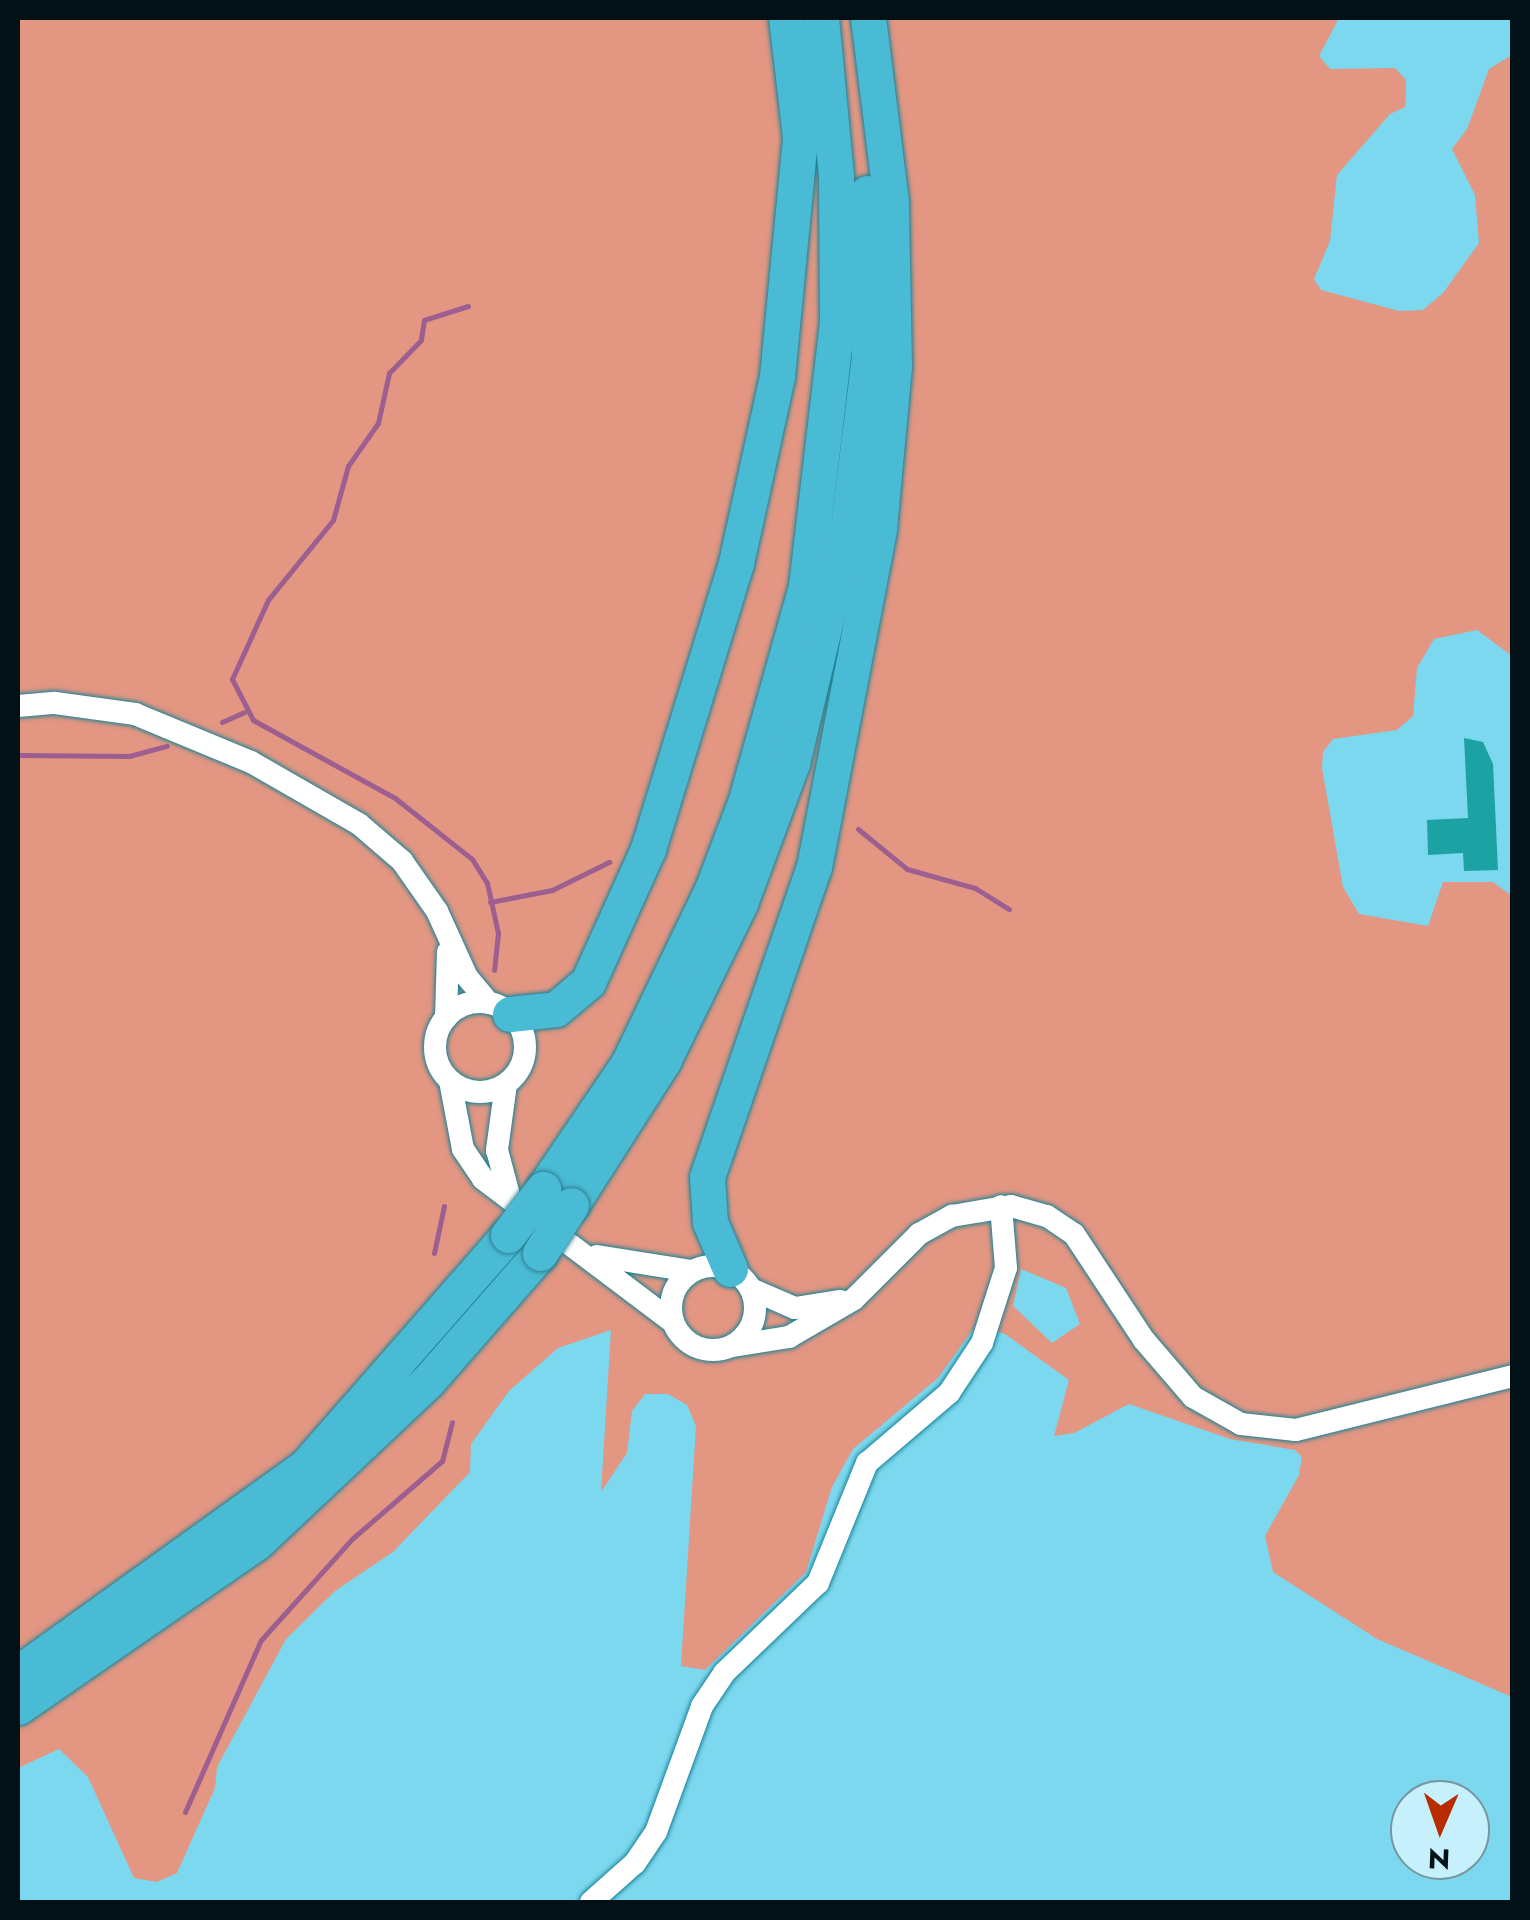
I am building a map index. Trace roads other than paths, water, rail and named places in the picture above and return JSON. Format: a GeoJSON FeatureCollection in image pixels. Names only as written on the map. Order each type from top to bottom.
{"type":"FeatureCollection","features":[{"type":"Feature","properties":{"kind":"highway"},"geometry":{"type":"LineString","coordinates":[[500,1009],[556,1009],[588,982],[648,850],[736,564],[777,378],[800,137],[786,18]]}},
{"type":"Feature","properties":{"kind":"highway"},"geometry":{"type":"LineString","coordinates":[[18,1708],[256,1543],[428,1382],[540,1253],[541,1198],[628,1064],[712,886],[746,800],[806,586],[837,324],[836,176],[821,18]]}},
{"type":"Feature","properties":{"kind":"highway"},"geometry":{"type":"LineString","coordinates":[[18,1673],[305,1467],[663,1061],[740,903],[792,763],[826,637],[869,357],[867,178],[852,18]]}},
{"type":"Feature","properties":{"kind":"highway"},"geometry":{"type":"LineString","coordinates":[[741,1279],[710,1222],[707,1177],[814,867],[878,528],[894,365],[891,220],[868,18]]}},
{"type":"Feature","properties":{"kind":"street"},"geometry":{"type":"LineString","coordinates":[[18,706],[54,702],[135,714],[251,762],[359,824],[402,861],[437,911],[448,943],[500,1009],[525,1050],[506,1084],[497,1150],[588,1254],[673,1322],[698,1348],[789,1337],[854,1299],[919,1234],[952,1216],[1001,1206],[1047,1216],[1074,1234],[1144,1340],[1193,1397],[1241,1424],[1296,1430],[1512,1376]]}},
{"type":"Feature","properties":{"kind":"street"},"geometry":{"type":"LineString","coordinates":[[448,943],[446,1018],[435,1050],[450,1081],[463,1149],[483,1179],[541,1198]]}},
{"type":"Feature","properties":{"kind":"street"},"geometry":{"type":"LineString","coordinates":[[446,1018],[466,1005],[500,1009]]}},
{"type":"Feature","properties":{"kind":"street"},"geometry":{"type":"LineString","coordinates":[[450,1081],[477,1092],[506,1084]]}},
{"type":"Feature","properties":{"kind":"street"},"geometry":{"type":"LineString","coordinates":[[591,1902],[635,1863],[656,1832],[702,1706],[724,1673],[818,1582],[866,1463],[949,1393],[982,1343],[1006,1268],[1001,1206]]}},
{"type":"Feature","properties":{"kind":"street"},"geometry":{"type":"LineString","coordinates":[[588,1254],[741,1279],[795,1308],[854,1299]]}},
{"type":"Feature","properties":{"kind":"street"},"geometry":{"type":"LineString","coordinates":[[673,1322],[673,1294],[692,1272]]}},
{"type":"Feature","properties":{"kind":"street"},"geometry":{"type":"LineString","coordinates":[[733,1346],[754,1321],[741,1279]]}},
{"type":"Feature","properties":{"kind":"waterway"},"geometry":{"type":"LineString","coordinates":[[468,306],[424,320],[421,340],[389,373],[378,423],[348,466],[333,520],[268,600],[232,679],[253,720],[395,798],[472,859],[487,883],[498,933],[494,970]]}},
{"type":"Feature","properties":{"kind":"waterway"},"geometry":{"type":"LineString","coordinates":[[222,722],[244,712]]}},
{"type":"Feature","properties":{"kind":"waterway"},"geometry":{"type":"LineString","coordinates":[[18,755],[129,756],[167,746]]}},
{"type":"Feature","properties":{"kind":"waterway"},"geometry":{"type":"LineString","coordinates":[[858,829],[907,869],[975,888],[1009,909]]}},
{"type":"Feature","properties":{"kind":"waterway"},"geometry":{"type":"LineString","coordinates":[[490,902],[552,890],[609,862]]}},
{"type":"Feature","properties":{"kind":"waterway"},"geometry":{"type":"LineString","coordinates":[[434,1253],[444,1206]]}},
{"type":"Feature","properties":{"kind":"waterway"},"geometry":{"type":"LineString","coordinates":[[185,1812],[261,1640],[353,1538],[442,1461],[452,1422]]}}]}
